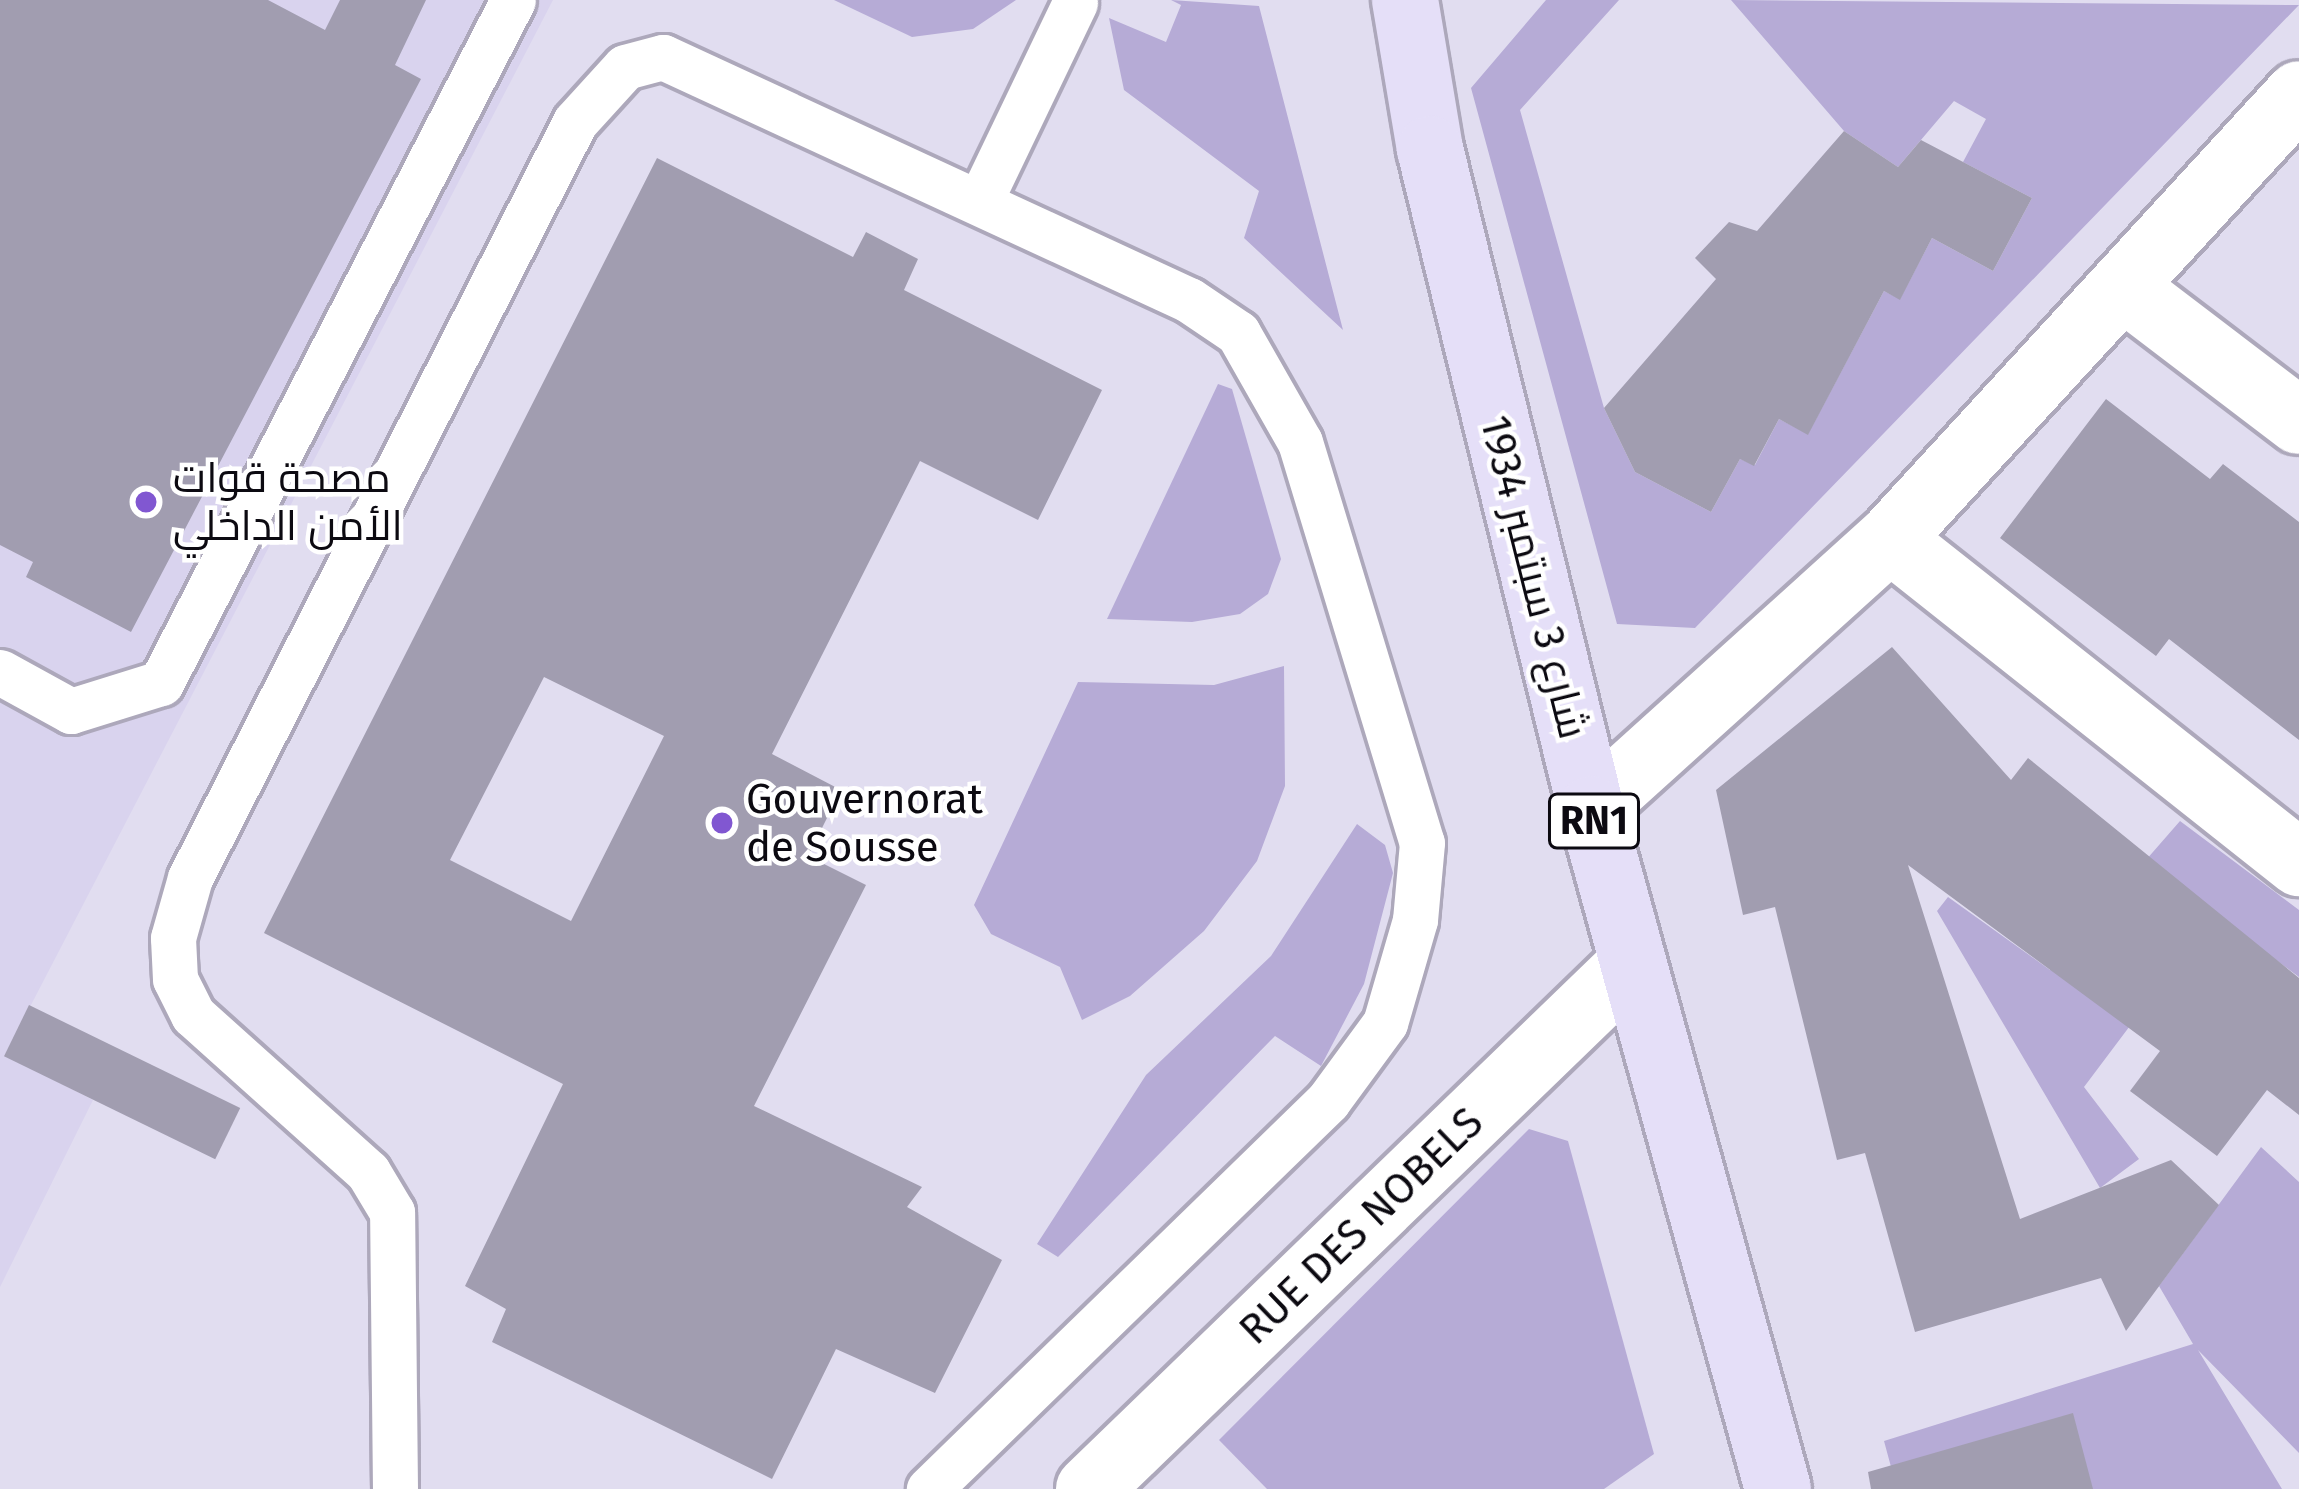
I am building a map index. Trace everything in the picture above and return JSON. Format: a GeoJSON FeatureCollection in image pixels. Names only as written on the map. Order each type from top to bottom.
{"type":"FeatureCollection","features":[{"type":"Feature","properties":{"kind":"main road","name":"شارع 3 سبتمبر 1934"},"geometry":{"type":"LineString","coordinates":[[1366,0],[1430,149]]}},
{"type":"Feature","properties":{"kind":"main road","name":"شارع 3 سبتمبر 1934"},"geometry":{"type":"LineString","coordinates":[[1406,0],[1430,149],[1591,809],[1778,1489]]}},
{"type":"Feature","properties":{"kind":"street"},"geometry":{"type":"LineString","coordinates":[[1591,809],[1890,539],[2299,94]]}},
{"type":"Feature","properties":{"kind":"street"},"geometry":{"type":"LineString","coordinates":[[2123,287],[2299,421]]}},
{"type":"Feature","properties":{"kind":"street"},"geometry":{"type":"LineString","coordinates":[[1890,539],[2299,863]]}},
{"type":"Feature","properties":{"kind":"street","name":"RUE DES NOBELS"},"geometry":{"type":"LineString","coordinates":[[1089,1489],[1633,963]]}},
{"type":"Feature","properties":{"kind":"lane"},"geometry":{"type":"LineString","coordinates":[[0,672],[71,711],[161,683],[514,0]]}},
{"type":"Feature","properties":{"kind":"lane"},"geometry":{"type":"LineString","coordinates":[[980,201],[1075,3]]}},
{"type":"Feature","properties":{"kind":"lane"},"geometry":{"type":"LineString","coordinates":[[395,1489],[392,1212],[368,1172],[194,1015],[175,979],[173,938],[190,878],[575,122],[626,68],[663,57],[699,67],[1189,301],[1266,369],[1300,442],[1422,843],[1415,920],[1385,1022],[1328,1101],[929,1489]]}},
{"type":"Feature","properties":{"kind":"shaded area","name":"مصحة قوات الأمن الداخلي"},"geometry":{"type":"Polygon","coordinates":[[[0,0],[553,0],[5,1055],[93,1100],[0,1287],[0,0]]]}},
{"type":"Feature","properties":{"kind":"shaded area"},"geometry":{"type":"Polygon","coordinates":[[[834,0],[1016,0],[973,29],[912,37],[834,0]]]}},
{"type":"Feature","properties":{"kind":"shaded area"},"geometry":{"type":"Polygon","coordinates":[[[1171,0],[1259,6],[1343,330],[1244,238],[1259,191],[1124,90],[1109,18],[1166,42],[1181,5],[1171,0]]]}},
{"type":"Feature","properties":{"kind":"shaded area"},"geometry":{"type":"Polygon","coordinates":[[[1546,0],[1619,0],[1520,110],[1604,408],[1635,472],[1711,512],[1740,459],[1755,465],[1779,419],[1808,434],[1884,291],[1900,299],[1932,238],[1993,271],[2032,198],[1963,162],[1986,119],[1954,101],[1898,167],[1844,131],[1731,0],[2299,5],[1695,628],[1617,624],[1471,88],[1546,0]]]}},
{"type":"Feature","properties":{"kind":"shaded area"},"geometry":{"type":"Polygon","coordinates":[[[1218,384],[1232,389],[1281,559],[1268,594],[1240,614],[1192,622],[1107,619],[1218,384]]]}},
{"type":"Feature","properties":{"kind":"shaded area"},"geometry":{"type":"Polygon","coordinates":[[[1284,666],[1285,786],[1257,861],[1204,931],[1130,996],[1082,1020],[1060,967],[991,934],[974,905],[1078,682],[1214,685],[1284,666]]]}},
{"type":"Feature","properties":{"kind":"shaded area"},"geometry":{"type":"Polygon","coordinates":[[[2180,821],[2299,910],[2299,977],[2214,914],[2084,1087],[2139,1159],[2100,1188],[1937,911],[1948,897],[2050,970],[2180,821]]]}},
{"type":"Feature","properties":{"kind":"shaded area"},"geometry":{"type":"Polygon","coordinates":[[[1357,824],[1385,845],[1393,873],[1364,984],[1321,1066],[1275,1036],[1058,1257],[1037,1244],[1146,1075],[1271,956],[1357,824]]]}},
{"type":"Feature","properties":{"kind":"shaded area"},"geometry":{"type":"Polygon","coordinates":[[[1529,1129],[1568,1141],[1654,1454],[1604,1489],[1267,1489],[1219,1440],[1529,1129]]]}},
{"type":"Feature","properties":{"kind":"shaded area"},"geometry":{"type":"Polygon","coordinates":[[[2261,1147],[2299,1182],[2299,1453],[2198,1350],[2282,1489],[1897,1489],[1884,1441],[2193,1344],[2159,1286],[2261,1147]]]}},
{"type":"Feature","properties":{"kind":"building"},"geometry":{"type":"Polygon","coordinates":[[[0,0],[268,0],[325,30],[340,0],[426,0],[395,65],[421,79],[131,632],[26,577],[33,562],[0,545],[0,0]]]}},
{"type":"Feature","properties":{"kind":"building"},"geometry":{"type":"Polygon","coordinates":[[[1844,131],[1898,167],[1921,140],[2032,198],[1993,271],[1932,238],[1900,300],[1884,291],[1808,435],[1779,419],[1754,466],[1740,459],[1711,512],[1635,472],[1604,408],[1716,279],[1695,258],[1729,222],[1757,231],[1844,131]]]}},
{"type":"Feature","properties":{"kind":"building","name":"Gouvernorat de Sousse"},"geometry":{"type":"Polygon","coordinates":[[[657,158],[853,257],[866,232],[918,259],[904,290],[1102,390],[1038,520],[920,461],[772,754],[841,790],[808,856],[866,885],[754,1106],[922,1187],[907,1207],[1002,1260],[935,1393],[836,1349],[772,1479],[492,1342],[506,1309],[465,1286],[563,1084],[264,933],[657,158]],[[544,677],[450,860],[571,921],[664,736],[544,677]]]}},
{"type":"Feature","properties":{"kind":"building"},"geometry":{"type":"Polygon","coordinates":[[[2106,399],[2210,479],[2223,464],[2299,522],[2299,740],[2169,639],[2156,656],[2000,538],[2106,399]]]}},
{"type":"Feature","properties":{"kind":"building"},"geometry":{"type":"Polygon","coordinates":[[[1892,647],[2011,780],[2028,758],[2299,978],[2299,1115],[2267,1090],[2217,1156],[2130,1091],[2160,1051],[1908,865],[2020,1219],[2171,1160],[2219,1205],[2126,1331],[2101,1278],[1915,1332],[1865,1153],[1837,1160],[1775,907],[1743,915],[1716,790],[1892,647]]]}},
{"type":"Feature","properties":{"kind":"building"},"geometry":{"type":"Polygon","coordinates":[[[29,1005],[240,1108],[215,1159],[4,1056],[29,1005]]]}},
{"type":"Feature","properties":{"kind":"building"},"geometry":{"type":"Polygon","coordinates":[[[2073,1413],[2093,1489],[1871,1489],[1868,1472],[2073,1413]]]}},
{"type":"Feature","properties":{"kind":"place","name":"مصحة قوات الأمن الداخلي"},"geometry":{"type":"Point","coordinates":[146,502]}},
{"type":"Feature","properties":{"kind":"place","name":"Gouvernorat de Sousse"},"geometry":{"type":"Point","coordinates":[722,823]}}]}
